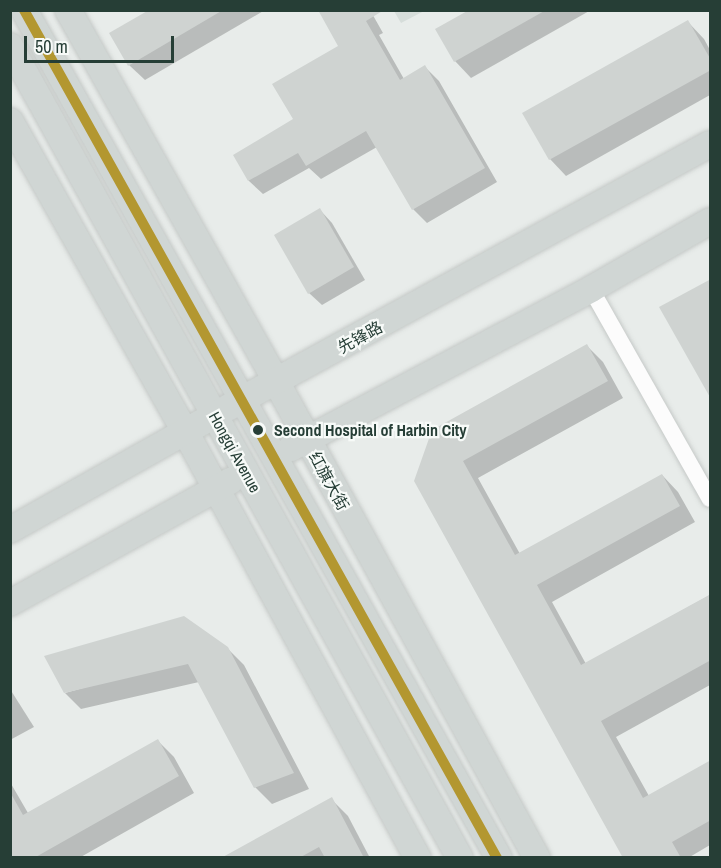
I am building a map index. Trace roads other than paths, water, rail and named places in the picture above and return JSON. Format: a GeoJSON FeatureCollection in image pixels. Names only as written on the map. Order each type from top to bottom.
{"type":"FeatureCollection","features":[{"type":"Feature","properties":{"kind":"main road","name":"Hongqi Avenue"},"geometry":{"type":"LineString","coordinates":[[24,10],[499,858]]}},
{"type":"Feature","properties":{"kind":"main road","name":"红旗大街"},"geometry":{"type":"LineString","coordinates":[[68,10],[277,383],[306,440],[537,858]]}},
{"type":"Feature","properties":{"kind":"main road","name":"Hongqi Avenue"},"geometry":{"type":"LineString","coordinates":[[10,46],[460,858]]}},
{"type":"Feature","properties":{"kind":"main road"},"geometry":{"type":"LineString","coordinates":[[10,121],[186,433],[418,858]]}},
{"type":"Feature","properties":{"kind":"main road","name":"先锋路"},"geometry":{"type":"LineString","coordinates":[[10,530],[243,399],[277,383],[711,144]]}},
{"type":"Feature","properties":{"kind":"main road"},"geometry":{"type":"LineString","coordinates":[[10,603],[306,440],[591,289],[711,221]]}},
{"type":"Feature","properties":{"kind":"street"},"geometry":{"type":"LineString","coordinates":[[591,289],[711,499]]}},
{"type":"Feature","properties":{"kind":"place","name":"Second Hospital of Harbin City"},"geometry":{"type":"Point","coordinates":[258,430]}}]}
